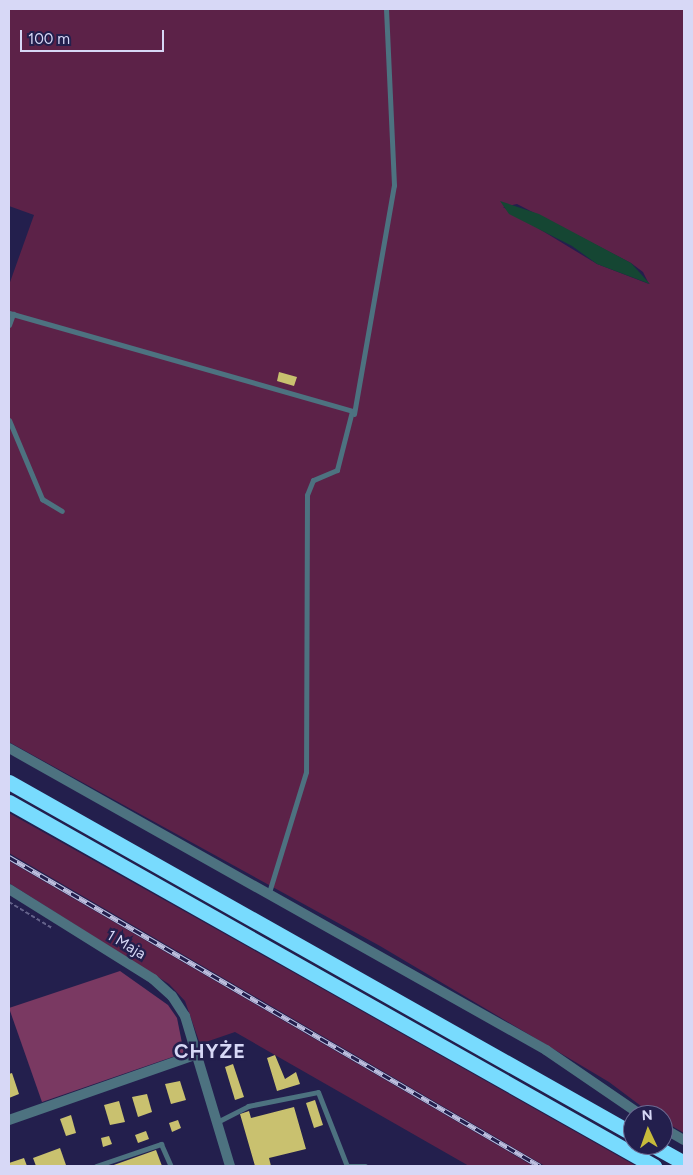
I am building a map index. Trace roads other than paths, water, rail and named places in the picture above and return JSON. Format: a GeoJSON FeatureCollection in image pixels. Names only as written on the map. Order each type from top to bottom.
{"type":"FeatureCollection","features":[{"type":"Feature","properties":{"kind":"highway"},"geometry":{"type":"LineString","coordinates":[[9,782],[623,1128]]}},
{"type":"Feature","properties":{"kind":"highway"},"geometry":{"type":"LineString","coordinates":[[9,802],[654,1166]]}},
{"type":"Feature","properties":{"kind":"highway"},"geometry":{"type":"LineString","coordinates":[[670,1155],[684,1163]]}},
{"type":"Feature","properties":{"kind":"street"},"geometry":{"type":"LineString","coordinates":[[9,748],[269,892],[546,1050],[626,1105]]}},
{"type":"Feature","properties":{"kind":"street","name":"1 Maja"},"geometry":{"type":"LineString","coordinates":[[9,889],[165,989],[185,1016],[230,1166]]}},
{"type":"Feature","properties":{"kind":"street"},"geometry":{"type":"LineString","coordinates":[[9,1120],[197,1054]]}},
{"type":"Feature","properties":{"kind":"street"},"geometry":{"type":"LineString","coordinates":[[673,1134],[684,1140]]}},
{"type":"Feature","properties":{"kind":"lane"},"geometry":{"type":"LineString","coordinates":[[269,892],[306,772],[307,495],[313,480],[338,470],[353,417],[394,179],[386,9]]}},
{"type":"Feature","properties":{"kind":"lane"},"geometry":{"type":"LineString","coordinates":[[9,325],[11,314],[349,408],[353,417]]}},
{"type":"Feature","properties":{"kind":"lane"},"geometry":{"type":"LineString","coordinates":[[9,420],[42,499],[62,511]]}},
{"type":"Feature","properties":{"kind":"lane"},"geometry":{"type":"LineString","coordinates":[[217,1122],[248,1106],[318,1092],[348,1166],[366,1166]]}},
{"type":"Feature","properties":{"kind":"lane"},"geometry":{"type":"LineString","coordinates":[[96,1166],[161,1144],[171,1166]]}},
{"type":"Feature","properties":{"kind":"railway"},"geometry":{"type":"LineString","coordinates":[[9,857],[540,1166]]}},
{"type":"Feature","properties":{"kind":"district","name":"CHYŻE"},"geometry":{"type":"Point","coordinates":[210,1051]}}]}
